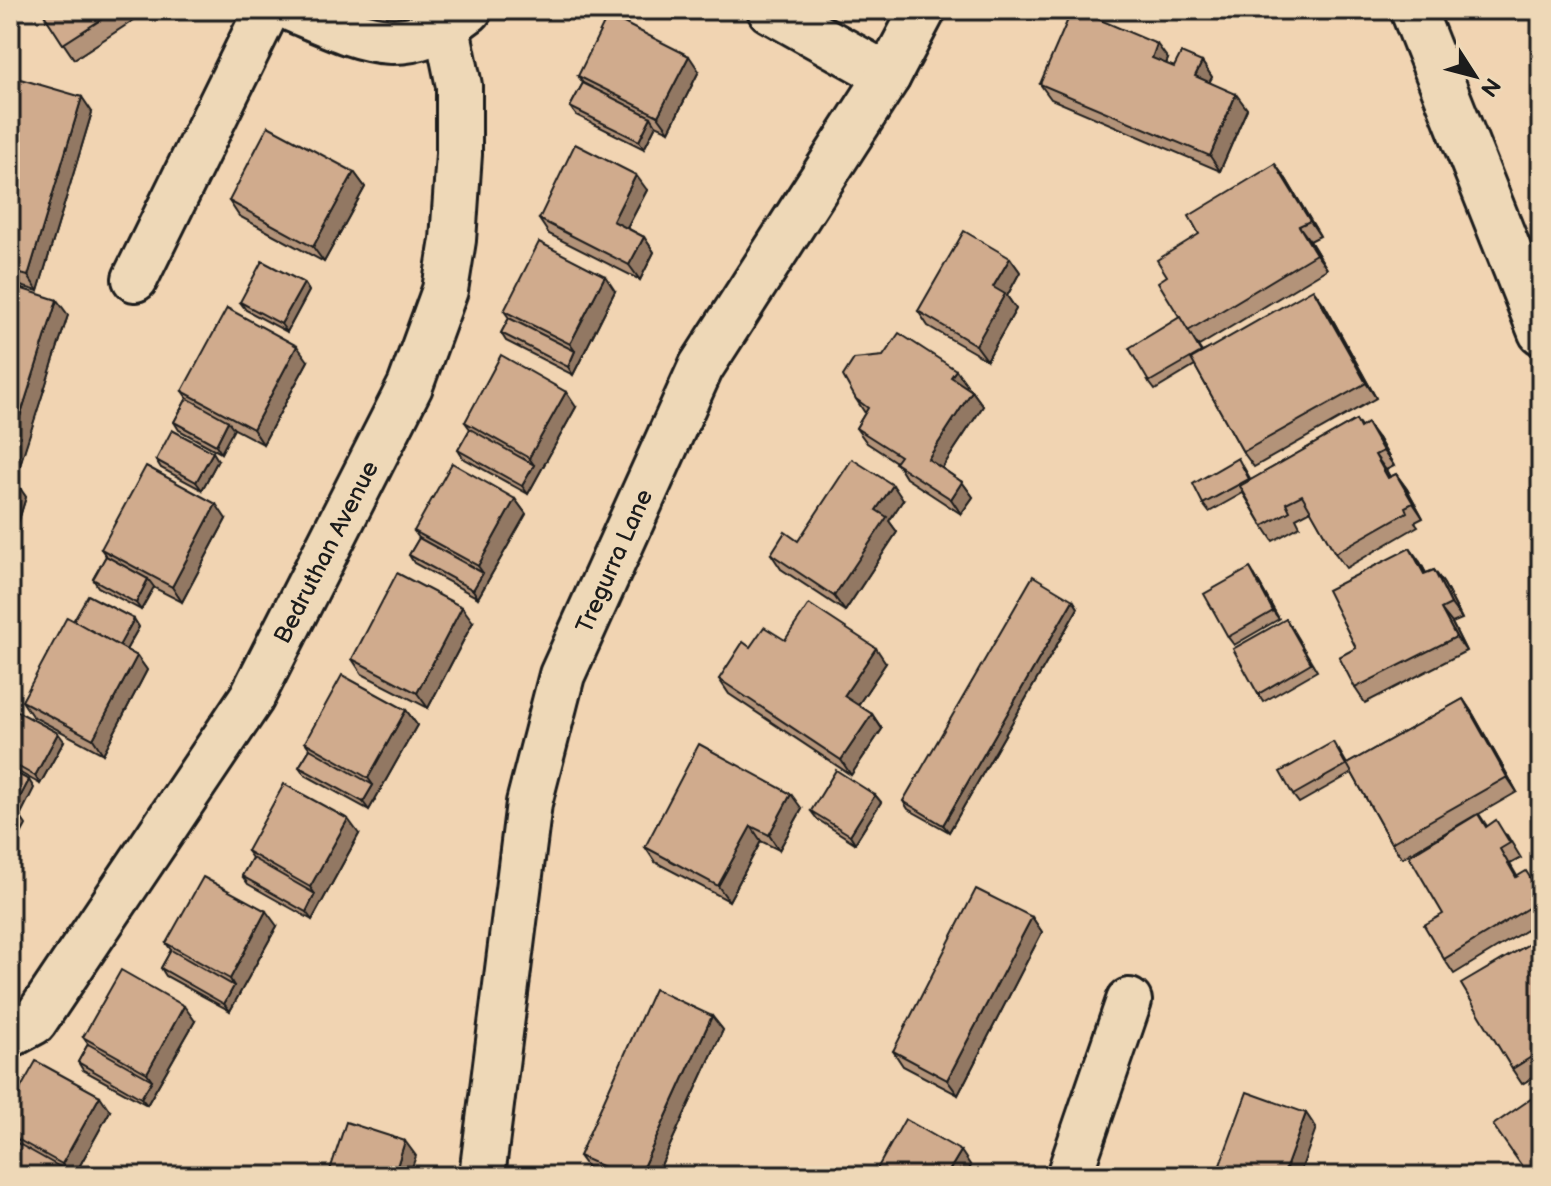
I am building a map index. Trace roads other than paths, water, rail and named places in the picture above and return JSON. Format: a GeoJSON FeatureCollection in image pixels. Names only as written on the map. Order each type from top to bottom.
{"type":"FeatureCollection","features":[{"type":"Feature","properties":{"kind":"street"},"geometry":{"type":"LineString","coordinates":[[135,279],[267,10]]}},
{"type":"Feature","properties":{"kind":"street"},"geometry":{"type":"LineString","coordinates":[[294,10],[361,38],[405,42],[458,19]]}},
{"type":"Feature","properties":{"kind":"street"},"geometry":{"type":"LineString","coordinates":[[770,10],[888,76]]}},
{"type":"Feature","properties":{"kind":"street","name":"Tregurra Lane"},"geometry":{"type":"LineString","coordinates":[[482,1176],[529,803],[562,675],[701,367],[888,76],[923,10]]}},
{"type":"Feature","properties":{"kind":"street"},"geometry":{"type":"LineString","coordinates":[[1413,10],[1541,332]]}},
{"type":"Feature","properties":{"kind":"street","name":"Bedruthan Avenue"},"geometry":{"type":"LineString","coordinates":[[10,1035],[34,1022],[252,697],[410,386],[445,290],[453,240],[459,154],[458,19]]}},
{"type":"Feature","properties":{"kind":"street"},"geometry":{"type":"LineString","coordinates":[[1069,1176],[1129,1001]]}}]}
